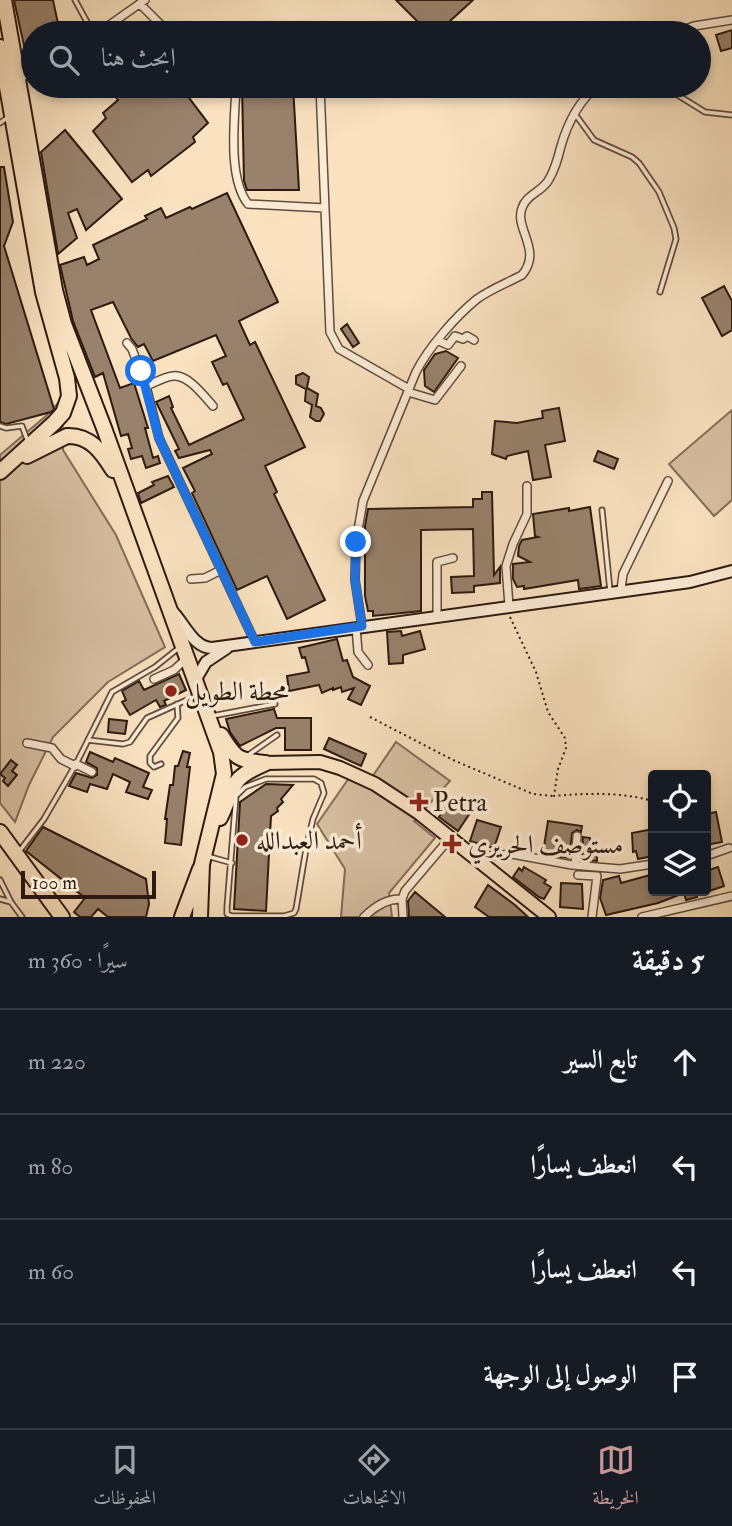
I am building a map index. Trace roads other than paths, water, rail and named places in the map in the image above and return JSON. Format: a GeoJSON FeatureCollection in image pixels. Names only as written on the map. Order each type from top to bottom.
{"type":"FeatureCollection","features":[{"type":"Feature","properties":{"kind":"highway"},"geometry":{"type":"LineString","coordinates":[[4,0],[21,58]]}},
{"type":"Feature","properties":{"kind":"highway"},"geometry":{"type":"LineString","coordinates":[[0,47],[6,119],[43,292],[69,386],[69,396],[63,413],[5,469]]}},
{"type":"Feature","properties":{"kind":"highway"},"geometry":{"type":"LineString","coordinates":[[29,98],[57,300],[64,324],[222,752],[223,774],[209,838],[182,917]]}},
{"type":"Feature","properties":{"kind":"highway"},"geometry":{"type":"LineString","coordinates":[[5,469],[57,441],[74,436],[98,448],[125,489]]}},
{"type":"Feature","properties":{"kind":"highway"},"geometry":{"type":"LineString","coordinates":[[211,719],[235,756],[242,760],[266,763]]}},
{"type":"Feature","properties":{"kind":"highway"},"geometry":{"type":"LineString","coordinates":[[209,838],[236,781],[243,773],[266,763]]}},
{"type":"Feature","properties":{"kind":"highway"},"geometry":{"type":"LineString","coordinates":[[0,832],[62,917]]}},
{"type":"Feature","properties":{"kind":"highway"},"geometry":{"type":"LineString","coordinates":[[201,917],[203,860]]}},
{"type":"Feature","properties":{"kind":"main road"},"geometry":{"type":"LineString","coordinates":[[171,610],[183,621],[194,640],[201,646],[212,649],[359,626],[690,582],[732,571]]}},
{"type":"Feature","properties":{"kind":"main road"},"geometry":{"type":"LineString","coordinates":[[198,686],[206,662],[229,647]]}},
{"type":"Feature","properties":{"kind":"main road"},"geometry":{"type":"LineString","coordinates":[[266,763],[311,761],[340,768],[395,796],[549,917]]}},
{"type":"Feature","properties":{"kind":"street"},"geometry":{"type":"LineString","coordinates":[[114,21],[143,2],[159,21]]}},
{"type":"Feature","properties":{"kind":"street"},"geometry":{"type":"LineString","coordinates":[[711,23],[732,20]]}},
{"type":"Feature","properties":{"kind":"street"},"geometry":{"type":"LineString","coordinates":[[236,98],[234,151],[242,197],[248,204],[325,208]]}},
{"type":"Feature","properties":{"kind":"street"},"geometry":{"type":"LineString","coordinates":[[320,98],[330,332],[339,349],[408,391],[435,400],[461,366]]}},
{"type":"Feature","properties":{"kind":"street"},"geometry":{"type":"LineString","coordinates":[[368,665],[358,652],[355,570],[356,542],[363,501],[422,360],[478,298],[522,275],[530,264],[520,213],[522,205],[548,182],[556,166],[566,130],[584,98]]}},
{"type":"Feature","properties":{"kind":"street"},"geometry":{"type":"LineString","coordinates":[[439,341],[448,345],[456,337],[463,339],[467,336],[474,340]]}},
{"type":"Feature","properties":{"kind":"street"},"geometry":{"type":"LineString","coordinates":[[127,344],[132,349],[146,386],[159,438],[255,642]]}},
{"type":"Feature","properties":{"kind":"street"},"geometry":{"type":"LineString","coordinates":[[146,386],[174,375],[182,377],[202,392],[212,406]]}},
{"type":"Feature","properties":{"kind":"street"},"geometry":{"type":"LineString","coordinates":[[615,591],[668,481]]}},
{"type":"Feature","properties":{"kind":"street"},"geometry":{"type":"LineString","coordinates":[[507,607],[506,566],[527,514],[527,486]]}},
{"type":"Feature","properties":{"kind":"street"},"geometry":{"type":"LineString","coordinates":[[437,616],[437,562],[453,558]]}},
{"type":"Feature","properties":{"kind":"street"},"geometry":{"type":"LineString","coordinates":[[191,579],[205,578],[221,570]]}},
{"type":"Feature","properties":{"kind":"street"},"geometry":{"type":"LineString","coordinates":[[154,679],[174,670],[184,651]]}},
{"type":"Feature","properties":{"kind":"street"},"geometry":{"type":"LineString","coordinates":[[27,743],[52,748],[61,759],[92,772]]}},
{"type":"Feature","properties":{"kind":"street"},"geometry":{"type":"LineString","coordinates":[[575,865],[577,836]]}},
{"type":"Feature","properties":{"kind":"street"},"geometry":{"type":"LineString","coordinates":[[404,917],[402,900],[410,883],[450,838]]}},
{"type":"Feature","properties":{"kind":"street"},"geometry":{"type":"LineString","coordinates":[[711,854],[729,848]]}},
{"type":"Feature","properties":{"kind":"street"},"geometry":{"type":"LineString","coordinates":[[473,857],[512,854],[575,865],[620,869],[648,864]]}},
{"type":"Feature","properties":{"kind":"street"},"geometry":{"type":"LineString","coordinates":[[578,875],[597,876],[592,917]]}},
{"type":"Feature","properties":{"kind":"street"},"geometry":{"type":"LineString","coordinates":[[642,917],[732,896]]}},
{"type":"Feature","properties":{"kind":"street"},"geometry":{"type":"LineString","coordinates":[[364,917],[383,903],[393,899],[402,900]]}},
{"type":"Feature","properties":{"kind":"lane"},"geometry":{"type":"LineString","coordinates":[[75,0],[88,21]]}},
{"type":"Feature","properties":{"kind":"lane"},"geometry":{"type":"LineString","coordinates":[[682,98],[705,112],[732,115]]}},
{"type":"Feature","properties":{"kind":"lane"},"geometry":{"type":"LineString","coordinates":[[574,113],[594,140],[632,157],[639,163],[659,192],[676,239],[660,292]]}},
{"type":"Feature","properties":{"kind":"lane"},"geometry":{"type":"LineString","coordinates":[[0,426],[22,426],[29,447]]}},
{"type":"Feature","properties":{"kind":"lane"},"geometry":{"type":"LineString","coordinates":[[602,510],[615,591]]}},
{"type":"Feature","properties":{"kind":"lane"},"geometry":{"type":"LineString","coordinates":[[17,855],[44,819],[112,692],[184,651]]}},
{"type":"Feature","properties":{"kind":"lane"},"geometry":{"type":"LineString","coordinates":[[88,740],[123,744],[130,742],[147,718],[177,704],[198,686]]}},
{"type":"Feature","properties":{"kind":"lane"},"geometry":{"type":"LineString","coordinates":[[161,764],[154,767],[150,763],[150,756],[178,718],[177,704]]}},
{"type":"Feature","properties":{"kind":"lane"},"geometry":{"type":"LineString","coordinates":[[211,719],[275,704]]}},
{"type":"Feature","properties":{"kind":"lane"},"geometry":{"type":"LineString","coordinates":[[242,760],[277,735]]}},
{"type":"Feature","properties":{"kind":"lane"},"geometry":{"type":"LineString","coordinates":[[266,779],[314,779],[321,783],[324,793],[313,819],[294,913],[284,916],[227,914],[232,863],[236,796],[245,787],[266,779]]}},
{"type":"Feature","properties":{"kind":"lane"},"geometry":{"type":"LineString","coordinates":[[203,860],[232,863]]}},
{"type":"Feature","properties":{"kind":"lane"},"geometry":{"type":"LineString","coordinates":[[0,880],[22,917]]}},
{"type":"Feature","properties":{"kind":"lane"},"geometry":{"type":"LineString","coordinates":[[0,899],[11,902]]}},
{"type":"Feature","properties":{"kind":"place","name":"محطة الطويل"},"geometry":{"type":"Point","coordinates":[171,691]}},
{"type":"Feature","properties":{"kind":"place","name":"Petra"},"geometry":{"type":"Point","coordinates":[419,802]}},
{"type":"Feature","properties":{"kind":"place","name":"أحمد العبدالله"},"geometry":{"type":"Point","coordinates":[242,840]}},
{"type":"Feature","properties":{"kind":"place","name":"مستوصف الحريري"},"geometry":{"type":"Point","coordinates":[452,844]}}]}
